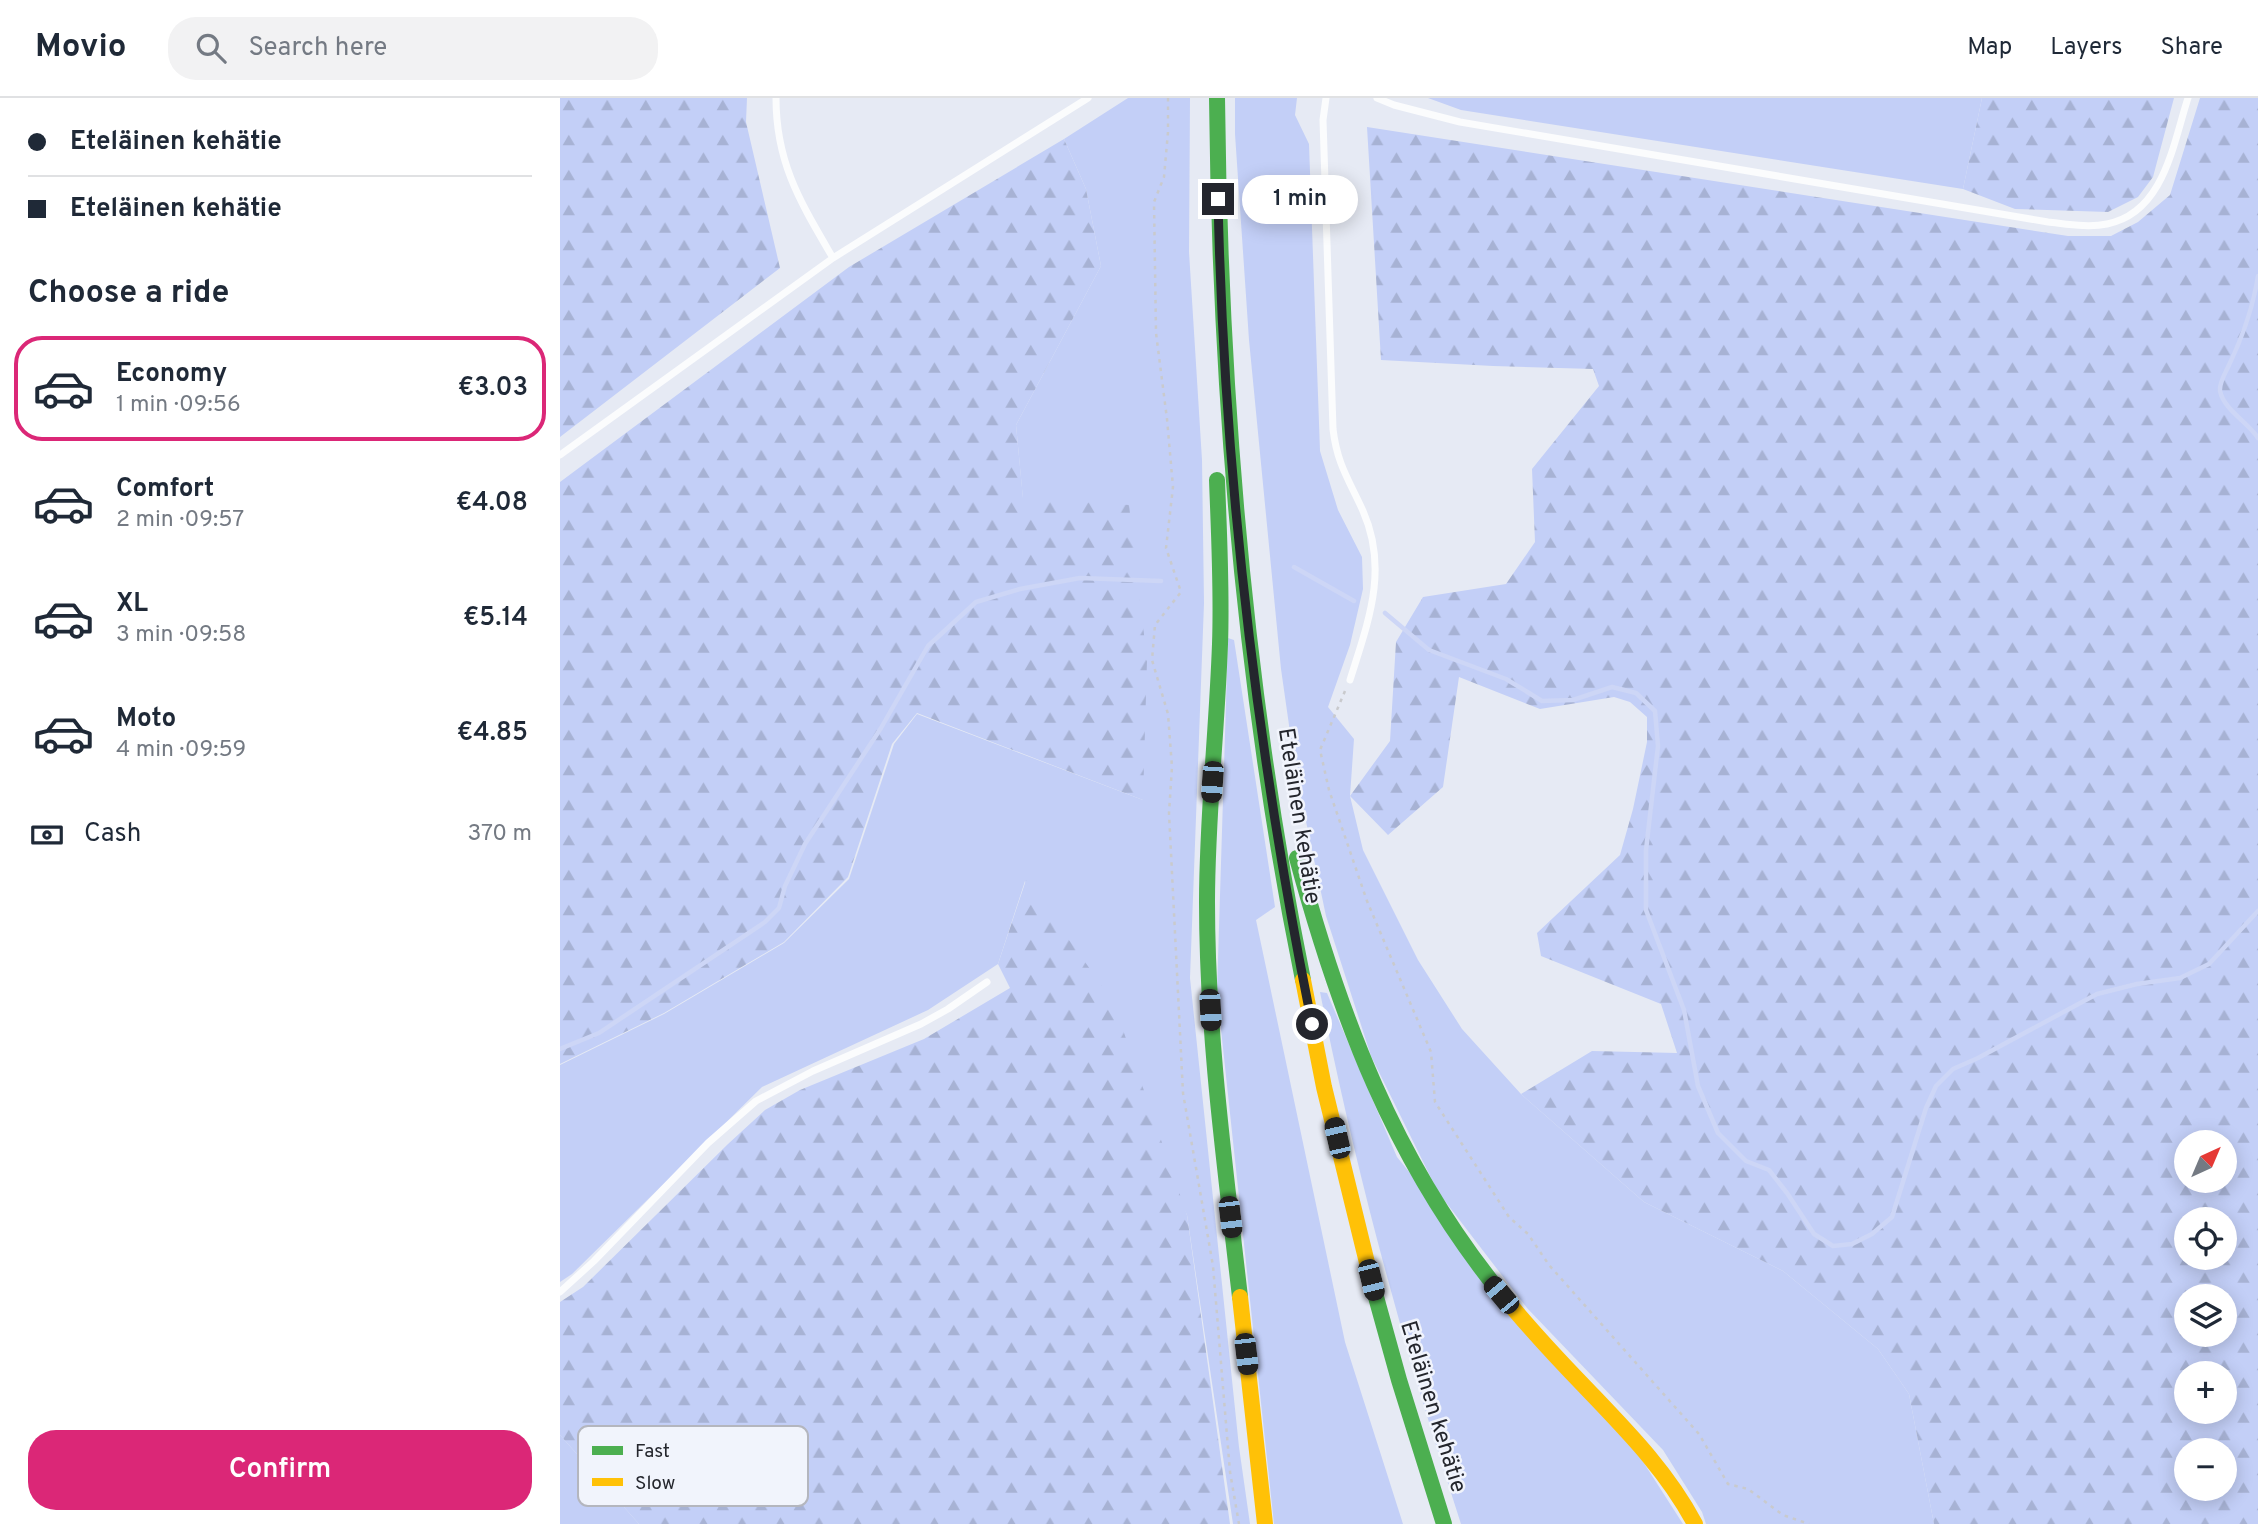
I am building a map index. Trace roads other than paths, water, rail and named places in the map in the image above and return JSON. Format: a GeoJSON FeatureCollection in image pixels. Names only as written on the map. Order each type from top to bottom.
{"type":"FeatureCollection","features":[{"type":"Feature","properties":{"kind":"highway","name":"Eteläinen kehätie"},"geometry":{"type":"LineString","coordinates":[[1217,98],[1220,275],[1230,443],[1249,640],[1281,853],[1317,1047],[1377,1304],[1444,1524]]}},
{"type":"Feature","properties":{"kind":"highway"},"geometry":{"type":"LineString","coordinates":[[1220,275],[1215,401],[1220,598],[1206,900],[1208,961],[1219,1109],[1265,1524]]}},
{"type":"Feature","properties":{"kind":"highway"},"geometry":{"type":"LineString","coordinates":[[1249,640],[1306,892],[1329,972],[1392,1130],[1425,1190],[1461,1245],[1515,1311],[1657,1463],[1681,1496],[1695,1524]]}},
{"type":"Feature","properties":{"kind":"lane"},"geometry":{"type":"LineString","coordinates":[[776,98],[776,123],[786,168],[803,208],[833,258]]}},
{"type":"Feature","properties":{"kind":"lane"},"geometry":{"type":"LineString","coordinates":[[560,455],[833,258],[1088,98]]}},
{"type":"Feature","properties":{"kind":"lane"},"geometry":{"type":"LineString","coordinates":[[1326,98],[1323,120],[1333,429],[1341,468],[1370,531],[1376,573],[1370,614],[1350,680]]}},
{"type":"Feature","properties":{"kind":"lane"},"geometry":{"type":"LineString","coordinates":[[1377,98],[1461,122],[2048,222],[2085,226],[2107,224],[2130,216],[2153,193],[2166,166],[2188,98]]}},
{"type":"Feature","properties":{"kind":"lane"},"geometry":{"type":"LineString","coordinates":[[560,1292],[594,1261],[708,1143],[756,1101],[813,1071],[920,1024],[948,1009],[987,982]]}},
{"type":"Feature","properties":{"kind":"waterway"},"geometry":{"type":"LineString","coordinates":[[2258,276],[2247,322],[2220,388],[2226,404],[2258,438]]}},
{"type":"Feature","properties":{"kind":"waterway"},"geometry":{"type":"LineString","coordinates":[[1294,567],[1354,601]]}},
{"type":"Feature","properties":{"kind":"waterway"},"geometry":{"type":"LineString","coordinates":[[560,1049],[599,1033],[765,922],[779,908],[785,886],[805,844],[881,728],[928,646],[976,602],[1020,589],[1080,578],[1161,581]]}},
{"type":"Feature","properties":{"kind":"waterway"},"geometry":{"type":"LineString","coordinates":[[1385,613],[1429,650],[1506,679],[1542,701],[1573,700],[1612,687],[1636,693],[1655,711],[1658,746],[1646,850],[1646,910],[1684,1010],[1698,1086],[1718,1133],[1746,1161],[1769,1170],[1814,1234],[1833,1246],[1852,1244],[1872,1234],[1892,1217],[1926,1108],[1936,1086],[1953,1069],[2097,994],[2137,984],[2180,978],[2209,964],[2258,911]]}}]}
